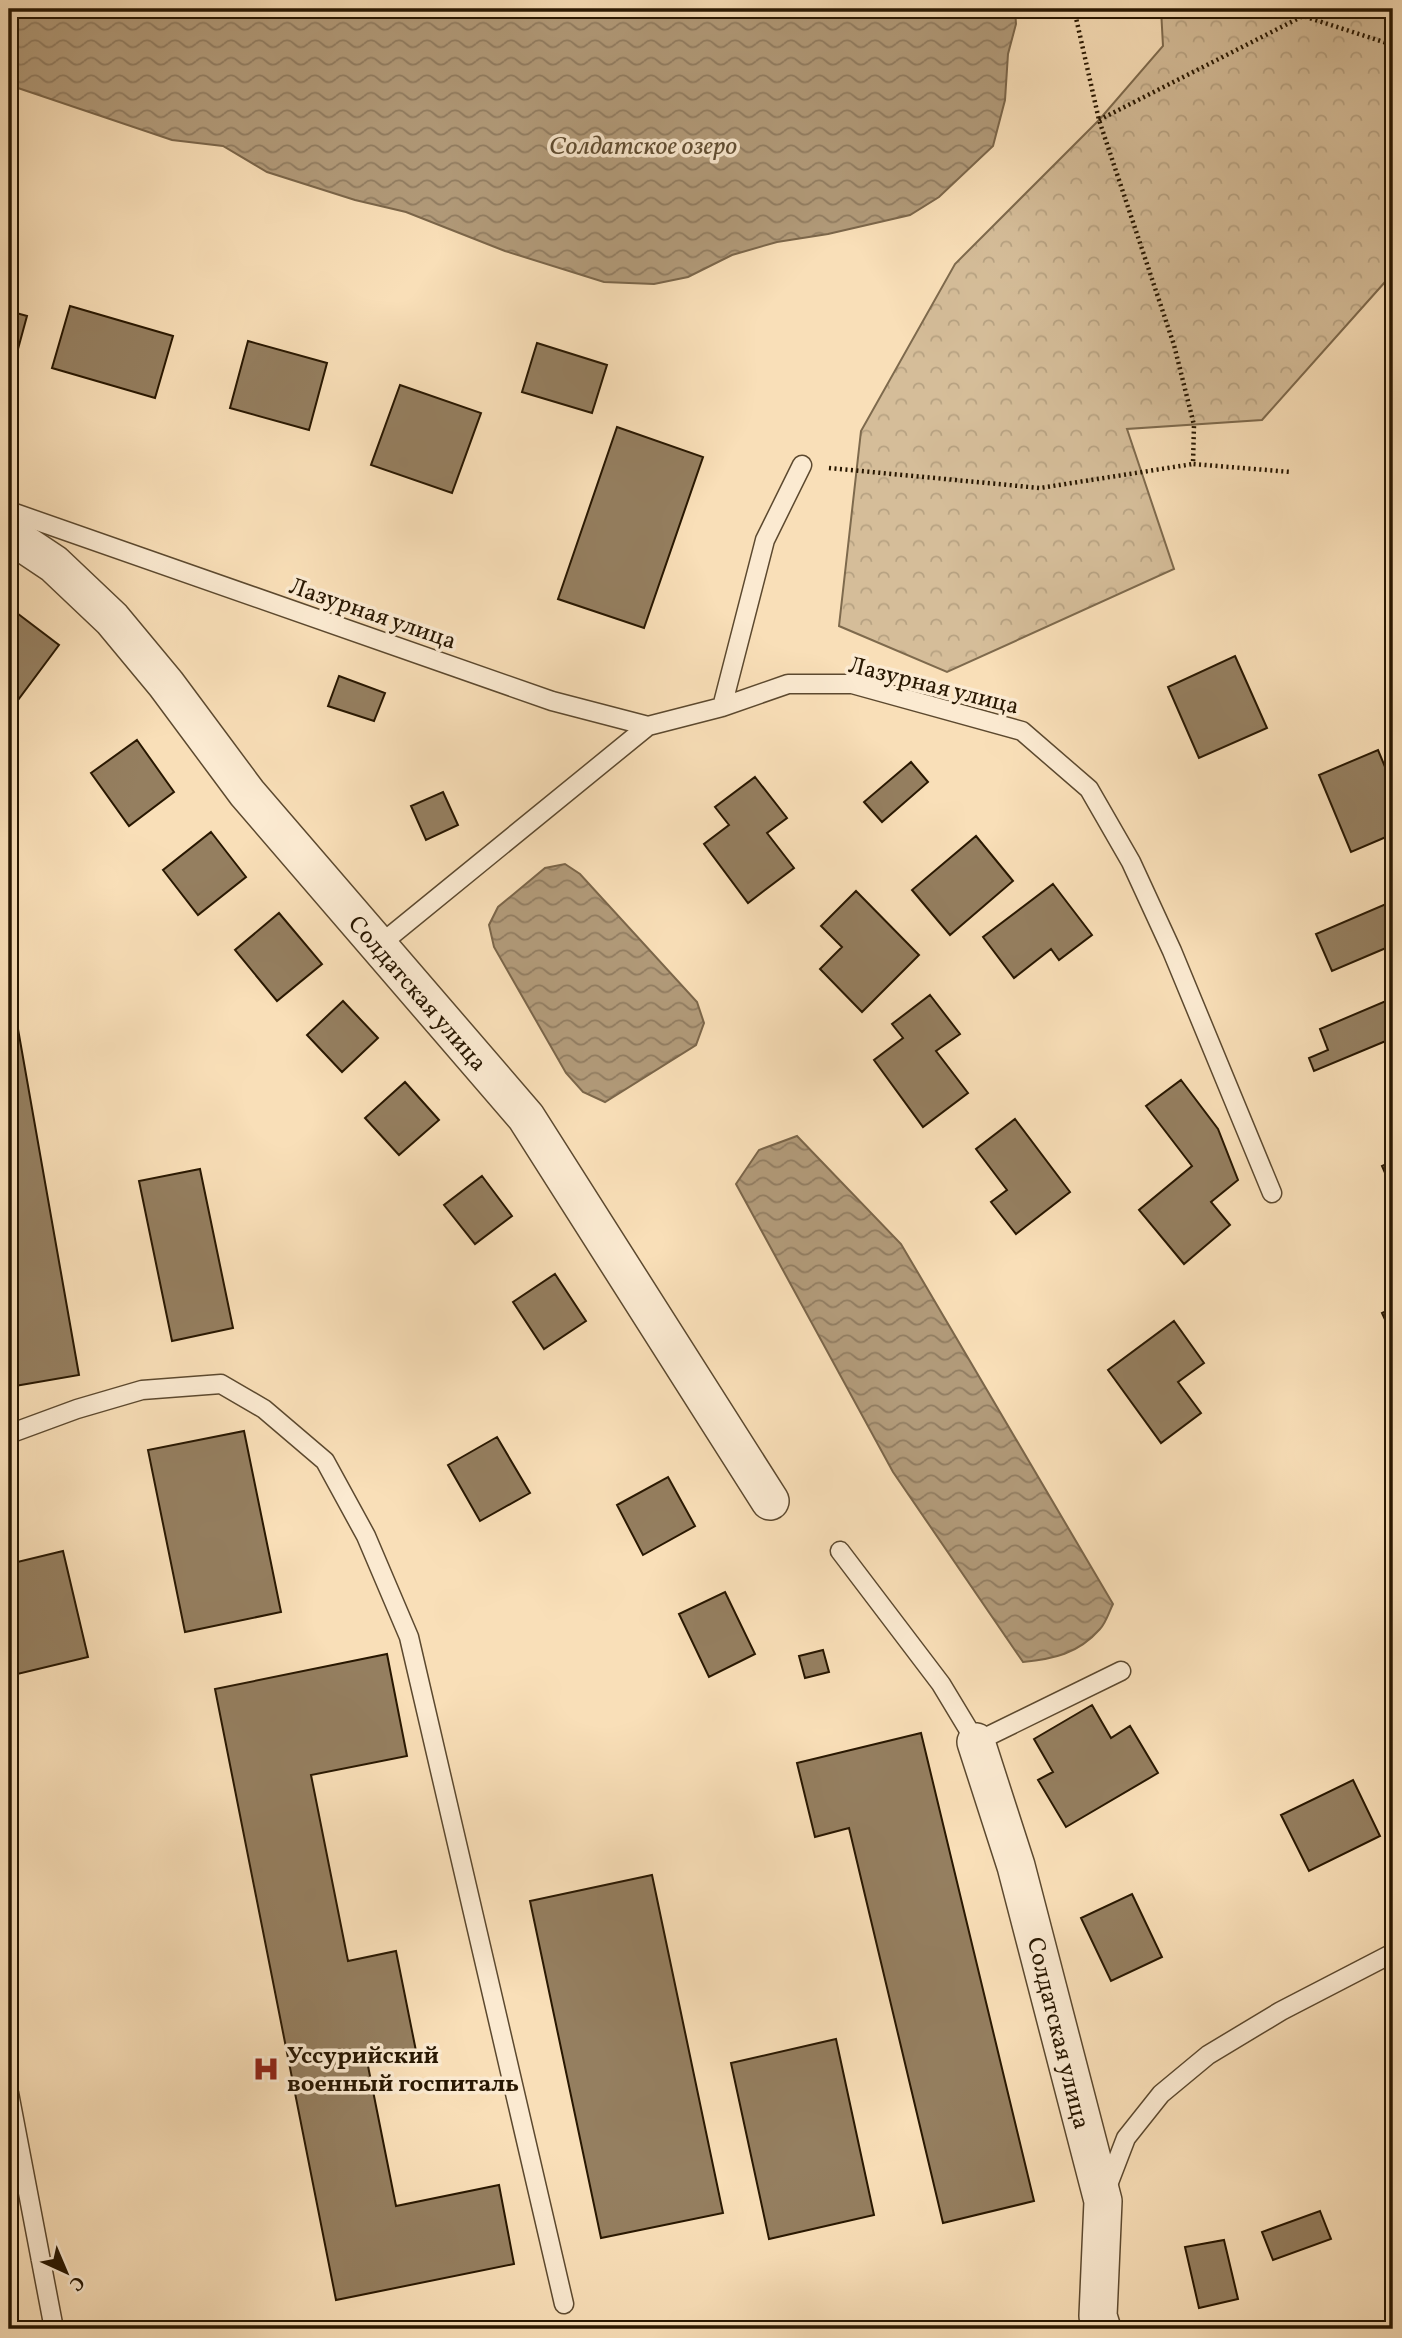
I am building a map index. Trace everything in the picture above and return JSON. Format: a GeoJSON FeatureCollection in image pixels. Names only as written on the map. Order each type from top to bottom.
{"type":"FeatureCollection","features":[{"type":"Feature","properties":{"kind":"street","name":"Солдатская улица"},"geometry":{"type":"LineString","coordinates":[[9,534],[54,564],[112,619],[166,684],[247,793],[526,1118],[769,1501]]}},
{"type":"Feature","properties":{"kind":"street","name":"Солдатская улица"},"geometry":{"type":"LineString","coordinates":[[975,1742],[1016,1866],[1102,2201],[1098,2316],[1102,2329]]}},
{"type":"Feature","properties":{"kind":"lane"},"geometry":{"type":"LineString","coordinates":[[722,707],[765,540],[803,465]]}},
{"type":"Feature","properties":{"kind":"lane","name":"Лазурная улица"},"geometry":{"type":"LineString","coordinates":[[9,511],[552,701],[648,726],[722,707],[788,684],[852,684],[1022,731],[1089,789],[1131,862],[1172,951],[1272,1193]]}},
{"type":"Feature","properties":{"kind":"lane"},"geometry":{"type":"LineString","coordinates":[[377,947],[648,726]]}},
{"type":"Feature","properties":{"kind":"lane"},"geometry":{"type":"LineString","coordinates":[[9,1434],[77,1409],[142,1390],[221,1384],[264,1409],[325,1461],[366,1536],[409,1637],[564,2304]]}},
{"type":"Feature","properties":{"kind":"lane"},"geometry":{"type":"LineString","coordinates":[[840,1550],[941,1684],[975,1742],[1121,1671]]}},
{"type":"Feature","properties":{"kind":"lane"},"geometry":{"type":"LineString","coordinates":[[1102,2201],[1126,2138],[1161,2094],[1208,2055],[1282,2011],[1393,1952]]}},
{"type":"Feature","properties":{"kind":"lane"},"geometry":{"type":"LineString","coordinates":[[9,2093],[54,2329]]}},
{"type":"Feature","properties":{"kind":"path"},"geometry":{"type":"LineString","coordinates":[[1074,9],[1099,120],[1174,345],[1194,425],[1193,464]]}},
{"type":"Feature","properties":{"kind":"path"},"geometry":{"type":"LineString","coordinates":[[1099,120],[1303,16],[1393,45]]}},
{"type":"Feature","properties":{"kind":"path"},"geometry":{"type":"LineString","coordinates":[[803,465],[1040,488],[1193,464],[1291,472]]}},
{"type":"Feature","properties":{"kind":"green space"},"geometry":{"type":"Polygon","coordinates":[[[1161,9],[1393,9],[1393,273],[1262,420],[1127,429],[1174,569],[947,672],[839,626],[861,431],[955,264],[1099,120],[1163,46],[1161,9]]]}},
{"type":"Feature","properties":{"kind":"water","name":"Солдатское озеро"},"geometry":{"type":"Polygon","coordinates":[[[9,9],[1015,9],[1016,24],[1008,54],[1005,100],[993,146],[939,197],[910,215],[828,234],[777,242],[732,255],[688,277],[654,284],[604,282],[505,251],[406,212],[355,200],[267,172],[223,146],[172,140],[9,85],[9,9]]]}},
{"type":"Feature","properties":{"kind":"water"},"geometry":{"type":"Polygon","coordinates":[[[565,864],[580,874],[697,1002],[704,1023],[696,1045],[605,1102],[583,1092],[566,1073],[494,947],[489,925],[498,907],[545,868],[565,864]]]}},
{"type":"Feature","properties":{"kind":"water"},"geometry":{"type":"Polygon","coordinates":[[[797,1136],[901,1244],[1113,1604],[1102,1627],[1074,1650],[1055,1657],[1023,1662],[893,1472],[736,1184],[759,1150],[797,1136]]]}},
{"type":"Feature","properties":{"kind":"building"},"geometry":{"type":"Polygon","coordinates":[[[70,306],[173,336],[155,398],[52,368],[70,306]]]}},
{"type":"Feature","properties":{"kind":"building"},"geometry":{"type":"Polygon","coordinates":[[[9,311],[27,316],[12,371],[9,370],[9,311]]]}},
{"type":"Feature","properties":{"kind":"building"},"geometry":{"type":"Polygon","coordinates":[[[248,341],[327,363],[309,430],[230,408],[248,341]]]}},
{"type":"Feature","properties":{"kind":"building"},"geometry":{"type":"Polygon","coordinates":[[[537,343],[607,365],[592,413],[522,392],[537,343]]]}},
{"type":"Feature","properties":{"kind":"building"},"geometry":{"type":"Polygon","coordinates":[[[400,385],[481,413],[452,493],[371,465],[400,385]]]}},
{"type":"Feature","properties":{"kind":"building"},"geometry":{"type":"Polygon","coordinates":[[[617,427],[703,457],[644,628],[558,599],[617,427]]]}},
{"type":"Feature","properties":{"kind":"building"},"geometry":{"type":"Polygon","coordinates":[[[9,607],[59,645],[15,704],[9,699],[9,607]]]}},
{"type":"Feature","properties":{"kind":"building"},"geometry":{"type":"Polygon","coordinates":[[[1235,656],[1267,728],[1199,758],[1168,687],[1235,656]]]}},
{"type":"Feature","properties":{"kind":"building"},"geometry":{"type":"Polygon","coordinates":[[[339,676],[385,693],[374,721],[328,706],[339,676]]]}},
{"type":"Feature","properties":{"kind":"building"},"geometry":{"type":"Polygon","coordinates":[[[137,740],[174,792],[129,826],[91,773],[137,740]]]}},
{"type":"Feature","properties":{"kind":"building"},"geometry":{"type":"Polygon","coordinates":[[[1378,750],[1393,786],[1393,834],[1351,852],[1319,775],[1378,750]]]}},
{"type":"Feature","properties":{"kind":"building"},"geometry":{"type":"Polygon","coordinates":[[[911,762],[928,782],[882,822],[864,802],[911,762]]]}},
{"type":"Feature","properties":{"kind":"building"},"geometry":{"type":"Polygon","coordinates":[[[755,777],[787,818],[767,833],[794,868],[748,903],[704,844],[729,825],[715,807],[755,777]]]}},
{"type":"Feature","properties":{"kind":"building"},"geometry":{"type":"Polygon","coordinates":[[[443,792],[458,825],[426,840],[411,806],[443,792]]]}},
{"type":"Feature","properties":{"kind":"building"},"geometry":{"type":"Polygon","coordinates":[[[211,832],[246,877],[198,915],[163,870],[211,832]]]}},
{"type":"Feature","properties":{"kind":"building"},"geometry":{"type":"Polygon","coordinates":[[[976,836],[1013,881],[950,935],[912,890],[976,836]]]}},
{"type":"Feature","properties":{"kind":"building"},"geometry":{"type":"Polygon","coordinates":[[[1053,884],[1092,935],[1059,960],[1051,949],[1014,978],[983,937],[1053,884]]]}},
{"type":"Feature","properties":{"kind":"building"},"geometry":{"type":"Polygon","coordinates":[[[856,891],[919,955],[862,1012],[820,969],[842,947],[821,926],[856,891]]]}},
{"type":"Feature","properties":{"kind":"building"},"geometry":{"type":"Polygon","coordinates":[[[1393,901],[1393,945],[1332,971],[1316,934],[1393,901]]]}},
{"type":"Feature","properties":{"kind":"building"},"geometry":{"type":"Polygon","coordinates":[[[279,913],[322,964],[277,1001],[235,950],[279,913]]]}},
{"type":"Feature","properties":{"kind":"building"},"geometry":{"type":"Polygon","coordinates":[[[9,978],[79,1375],[9,1387],[9,978]]]}},
{"type":"Feature","properties":{"kind":"building"},"geometry":{"type":"Polygon","coordinates":[[[930,995],[960,1034],[936,1051],[968,1093],[923,1127],[874,1060],[903,1038],[892,1024],[930,995]]]}},
{"type":"Feature","properties":{"kind":"building"},"geometry":{"type":"Polygon","coordinates":[[[1393,998],[1393,1038],[1314,1071],[1309,1058],[1328,1050],[1320,1029],[1393,998]]]}},
{"type":"Feature","properties":{"kind":"building"},"geometry":{"type":"Polygon","coordinates":[[[343,1001],[378,1038],[342,1072],[307,1035],[343,1001]]]}},
{"type":"Feature","properties":{"kind":"building"},"geometry":{"type":"Polygon","coordinates":[[[1181,1080],[1218,1129],[1238,1180],[1211,1202],[1230,1225],[1184,1264],[1139,1210],[1192,1166],[1146,1106],[1181,1080]]]}},
{"type":"Feature","properties":{"kind":"building"},"geometry":{"type":"Polygon","coordinates":[[[405,1082],[439,1120],[399,1155],[365,1118],[405,1082]]]}},
{"type":"Feature","properties":{"kind":"building"},"geometry":{"type":"Polygon","coordinates":[[[1015,1119],[1070,1192],[1016,1234],[991,1202],[1007,1190],[976,1149],[1015,1119]]]}},
{"type":"Feature","properties":{"kind":"building"},"geometry":{"type":"Polygon","coordinates":[[[1393,1161],[1393,1191],[1382,1166],[1393,1161]]]}},
{"type":"Feature","properties":{"kind":"building"},"geometry":{"type":"Polygon","coordinates":[[[200,1169],[233,1328],[172,1341],[139,1181],[200,1169]]]}},
{"type":"Feature","properties":{"kind":"building"},"geometry":{"type":"Polygon","coordinates":[[[482,1176],[512,1216],[475,1244],[444,1205],[482,1176]]]}},
{"type":"Feature","properties":{"kind":"building"},"geometry":{"type":"Polygon","coordinates":[[[555,1274],[586,1321],[544,1349],[513,1302],[555,1274]]]}},
{"type":"Feature","properties":{"kind":"building"},"geometry":{"type":"Polygon","coordinates":[[[1393,1308],[1393,1337],[1382,1313],[1393,1308]]]}},
{"type":"Feature","properties":{"kind":"building"},"geometry":{"type":"Polygon","coordinates":[[[1174,1321],[1204,1363],[1178,1382],[1201,1413],[1161,1443],[1108,1370],[1174,1321]]]}},
{"type":"Feature","properties":{"kind":"building"},"geometry":{"type":"Polygon","coordinates":[[[244,1431],[281,1612],[185,1632],[148,1450],[244,1431]]]}},
{"type":"Feature","properties":{"kind":"building"},"geometry":{"type":"Polygon","coordinates":[[[497,1437],[530,1493],[480,1521],[448,1465],[497,1437]]]}},
{"type":"Feature","properties":{"kind":"building"},"geometry":{"type":"Polygon","coordinates":[[[668,1477],[695,1526],[643,1555],[617,1505],[668,1477]]]}},
{"type":"Feature","properties":{"kind":"building"},"geometry":{"type":"Polygon","coordinates":[[[63,1551],[88,1657],[9,1676],[9,1564],[63,1551]]]}},
{"type":"Feature","properties":{"kind":"building"},"geometry":{"type":"Polygon","coordinates":[[[725,1592],[755,1654],[709,1677],[679,1614],[725,1592]]]}},
{"type":"Feature","properties":{"kind":"building"},"geometry":{"type":"Polygon","coordinates":[[[823,1650],[829,1672],[805,1678],[799,1656],[823,1650]]]}},
{"type":"Feature","properties":{"kind":"building"},"geometry":{"type":"Polygon","coordinates":[[[387,1654],[407,1756],[311,1775],[348,1961],[396,1951],[416,2051],[367,2061],[396,2206],[499,2185],[514,2264],[336,2300],[215,1689],[387,1654]]]}},
{"type":"Feature","properties":{"kind":"building"},"geometry":{"type":"Polygon","coordinates":[[[1092,1705],[1111,1738],[1130,1726],[1158,1773],[1066,1827],[1038,1780],[1053,1772],[1034,1739],[1092,1705]]]}},
{"type":"Feature","properties":{"kind":"building"},"geometry":{"type":"Polygon","coordinates":[[[921,1733],[1034,2201],[943,2223],[849,1828],[815,1837],[797,1763],[921,1733]]]}},
{"type":"Feature","properties":{"kind":"building"},"geometry":{"type":"Polygon","coordinates":[[[1353,1780],[1380,1836],[1309,1871],[1281,1815],[1353,1780]]]}},
{"type":"Feature","properties":{"kind":"building"},"geometry":{"type":"Polygon","coordinates":[[[652,1875],[723,2213],[601,2238],[530,1901],[652,1875]]]}},
{"type":"Feature","properties":{"kind":"building"},"geometry":{"type":"Polygon","coordinates":[[[1132,1894],[1162,1957],[1111,1981],[1081,1918],[1132,1894]]]}},
{"type":"Feature","properties":{"kind":"building"},"geometry":{"type":"Polygon","coordinates":[[[836,2039],[874,2215],[769,2239],[731,2063],[836,2039]]]}},
{"type":"Feature","properties":{"kind":"building"},"geometry":{"type":"Polygon","coordinates":[[[1320,2211],[1331,2239],[1273,2260],[1262,2232],[1320,2211]]]}},
{"type":"Feature","properties":{"kind":"building"},"geometry":{"type":"Polygon","coordinates":[[[1224,2240],[1238,2299],[1199,2308],[1185,2247],[1224,2240]]]}},
{"type":"Feature","properties":{"kind":"place","name":"Уссурийский военный госпиталь"},"geometry":{"type":"Point","coordinates":[266,2069]}}]}
